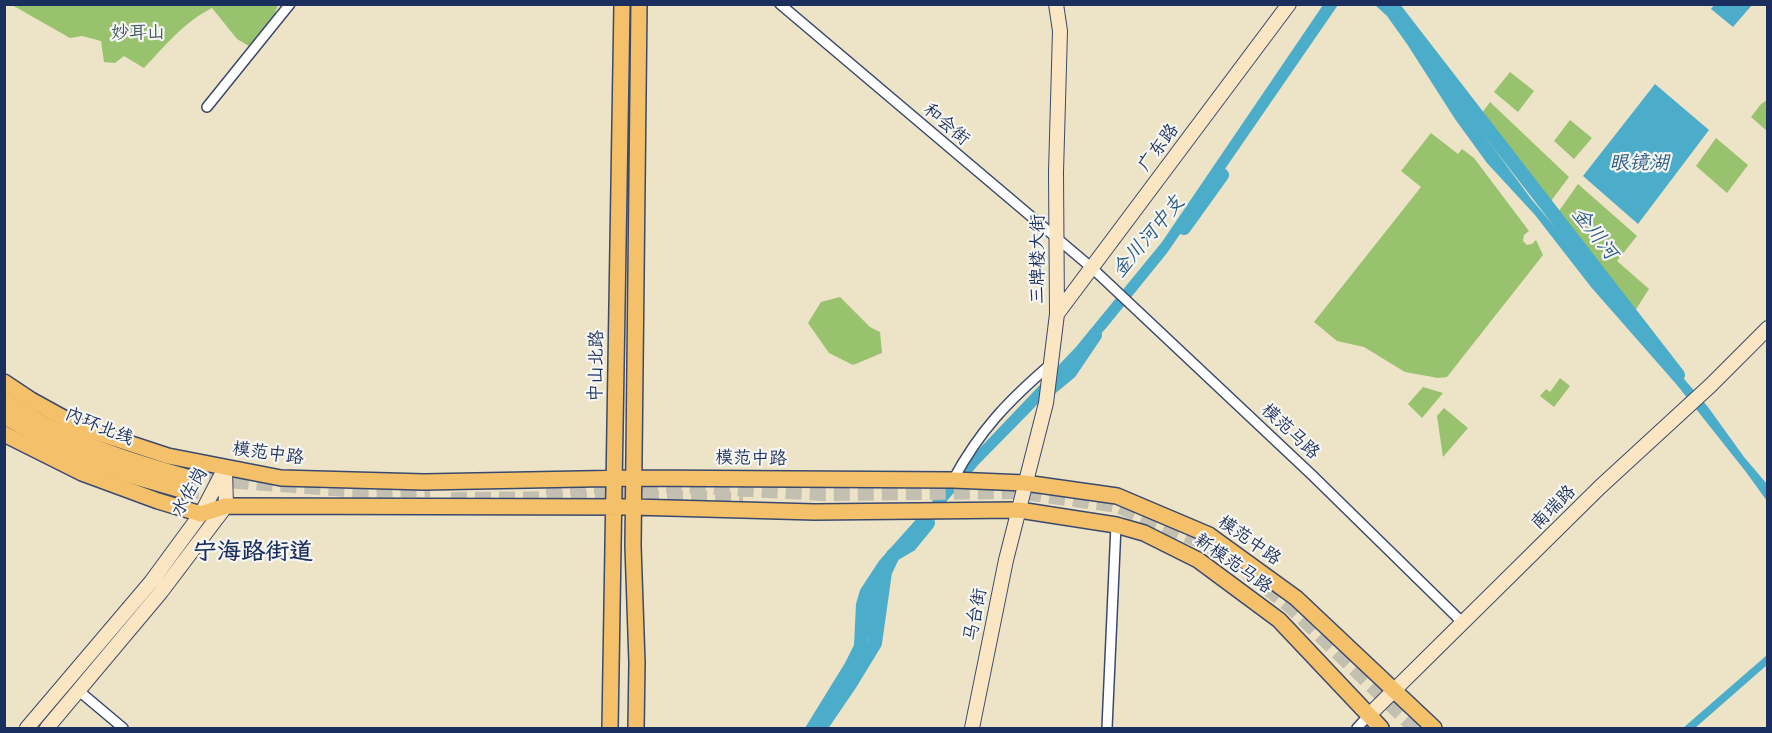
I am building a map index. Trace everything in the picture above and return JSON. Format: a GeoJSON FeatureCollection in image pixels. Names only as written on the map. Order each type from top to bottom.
{"type":"FeatureCollection","features":[{"type":"Feature","properties":{"kind":"highway","name":"内环北线"},"geometry":{"type":"LineString","coordinates":[[5,404],[52,430],[184,484]]}},
{"type":"Feature","properties":{"kind":"main road","name":"中山北路"},"geometry":{"type":"LineString","coordinates":[[609,729],[622,4]]}},
{"type":"Feature","properties":{"kind":"main road","name":"中山北路"},"geometry":{"type":"LineString","coordinates":[[636,729],[633,478],[639,4]]}},
{"type":"Feature","properties":{"kind":"main road","name":"模范中路"},"geometry":{"type":"LineString","coordinates":[[4,382],[80,427],[168,456],[281,478],[424,482],[615,478],[953,480],[1025,483],[1117,496],[1209,535],[1296,598],[1434,729]]}},
{"type":"Feature","properties":{"kind":"main road"},"geometry":{"type":"LineString","coordinates":[[4,434],[82,472],[158,501],[201,514],[226,506],[633,507],[815,512],[1019,510]]}},
{"type":"Feature","properties":{"kind":"main road","name":"新模范马路"},"geometry":{"type":"LineString","coordinates":[[1019,510],[1116,525],[1144,533],[1198,560],[1279,620],[1381,729]]}},
{"type":"Feature","properties":{"kind":"street"},"geometry":{"type":"LineString","coordinates":[[207,107],[290,4]]}},
{"type":"Feature","properties":{"kind":"street","name":"和会街"},"geometry":{"type":"LineString","coordinates":[[780,4],[1056,240],[1092,268]]}},
{"type":"Feature","properties":{"kind":"street","name":"三牌楼大街"},"geometry":{"type":"LineString","coordinates":[[1019,510],[1046,403],[1057,314],[1056,172],[1060,31],[1056,4]]}},
{"type":"Feature","properties":{"kind":"street","name":"广东路"},"geometry":{"type":"LineString","coordinates":[[1057,314],[1289,4]]}},
{"type":"Feature","properties":{"kind":"street","name":"模范马路"},"geometry":{"type":"LineString","coordinates":[[1092,268],[1312,475],[1463,624]]}},
{"type":"Feature","properties":{"kind":"street","name":"南瑞路"},"geometry":{"type":"LineString","coordinates":[[1368,716],[1592,495],[1711,385],[1767,328]]}},
{"type":"Feature","properties":{"kind":"street"},"geometry":{"type":"LineString","coordinates":[[953,480],[964,459],[994,417],[1051,364]]}},
{"type":"Feature","properties":{"kind":"street","name":"水佐岗"},"geometry":{"type":"LineString","coordinates":[[47,729],[161,592],[226,506],[225,468]]}},
{"type":"Feature","properties":{"kind":"street","name":"水佐岗"},"geometry":{"type":"LineString","coordinates":[[27,729],[151,582],[201,514],[225,468]]}},
{"type":"Feature","properties":{"kind":"street","name":"马台街"},"geometry":{"type":"LineString","coordinates":[[972,729],[1006,560],[1019,510]]}},
{"type":"Feature","properties":{"kind":"street"},"geometry":{"type":"LineString","coordinates":[[1107,729],[1116,525]]}},
{"type":"Feature","properties":{"kind":"street"},"geometry":{"type":"LineString","coordinates":[[79,691],[123,729]]}},
{"type":"Feature","properties":{"kind":"street"},"geometry":{"type":"LineString","coordinates":[[1357,729],[1368,716]]}},
{"type":"Feature","properties":{"kind":"green space","name":"妙耳山"},"geometry":{"type":"Polygon","coordinates":[[[12,5],[278,5],[266,36],[249,46],[237,39],[212,8],[184,27],[144,68],[124,56],[115,63],[104,62],[101,41],[82,36],[70,38],[12,5]]]}},
{"type":"Feature","properties":{"kind":"green space"},"geometry":{"type":"Polygon","coordinates":[[[1510,72],[1534,91],[1518,112],[1494,92],[1510,72]]]}},
{"type":"Feature","properties":{"kind":"green space"},"geometry":{"type":"Polygon","coordinates":[[[1767,100],[1767,131],[1751,117],[1767,100]]]}},
{"type":"Feature","properties":{"kind":"green space"},"geometry":{"type":"Polygon","coordinates":[[[1490,102],[1569,177],[1545,209],[1479,117],[1490,102]]]}},
{"type":"Feature","properties":{"kind":"green space"},"geometry":{"type":"Polygon","coordinates":[[[1570,120],[1592,138],[1574,159],[1554,141],[1570,120]]]}},
{"type":"Feature","properties":{"kind":"green space"},"geometry":{"type":"Polygon","coordinates":[[[1431,133],[1458,154],[1462,149],[1474,158],[1529,231],[1524,235],[1523,241],[1527,245],[1536,240],[1543,255],[1447,377],[1438,378],[1405,372],[1364,347],[1337,341],[1314,322],[1421,187],[1401,171],[1431,133]]]}},
{"type":"Feature","properties":{"kind":"green space"},"geometry":{"type":"Polygon","coordinates":[[[1716,138],[1748,165],[1727,193],[1696,166],[1716,138]]]}},
{"type":"Feature","properties":{"kind":"green space"},"geometry":{"type":"Polygon","coordinates":[[[1578,184],[1637,236],[1617,261],[1649,289],[1633,314],[1554,218],[1578,184]]]}},
{"type":"Feature","properties":{"kind":"green space"},"geometry":{"type":"Polygon","coordinates":[[[840,297],[870,327],[880,332],[882,353],[853,365],[829,353],[808,323],[821,302],[840,297]]]}},
{"type":"Feature","properties":{"kind":"green space"},"geometry":{"type":"Polygon","coordinates":[[[1560,378],[1570,386],[1554,407],[1540,396],[1546,389],[1550,392],[1560,378]]]}},
{"type":"Feature","properties":{"kind":"green space"},"geometry":{"type":"Polygon","coordinates":[[[1423,387],[1443,393],[1422,418],[1408,404],[1423,387]]]}},
{"type":"Feature","properties":{"kind":"green space"},"geometry":{"type":"Polygon","coordinates":[[[1444,408],[1468,428],[1443,457],[1437,416],[1444,408]]]}},
{"type":"Feature","properties":{"kind":"water"},"geometry":{"type":"Polygon","coordinates":[[[1323,5],[1338,5],[1167,253],[1107,327],[1033,409],[978,465],[893,563],[882,587],[874,625],[864,651],[815,728],[805,728],[854,645],[856,604],[860,590],[879,561],[978,450],[1076,347],[1162,242],[1323,5]]]}},
{"type":"Feature","properties":{"kind":"water"},"geometry":{"type":"Polygon","coordinates":[[[1375,5],[1391,5],[1427,58],[1532,200],[1708,407],[1744,457],[1767,484],[1767,501],[1677,385],[1591,287],[1535,215],[1487,163],[1455,119],[1407,44],[1387,16],[1375,5]]]}},
{"type":"Feature","properties":{"kind":"water"},"geometry":{"type":"Polygon","coordinates":[[[1714,5],[1752,5],[1733,27],[1711,9],[1714,5]]]}},
{"type":"Feature","properties":{"kind":"water","name":"眼镜湖"},"geometry":{"type":"Polygon","coordinates":[[[1655,84],[1709,130],[1638,224],[1583,176],[1655,84]]]}},
{"type":"Feature","properties":{"kind":"water"},"geometry":{"type":"Polygon","coordinates":[[[1767,655],[1767,665],[1695,728],[1683,728],[1767,655]]]}},
{"type":"Feature","properties":{"kind":"waterway","name":"金川河"},"geometry":{"type":"LineString","coordinates":[[1391,4],[1678,375]]}},
{"type":"Feature","properties":{"kind":"waterway","name":"金川河中支"},"geometry":{"type":"LineString","coordinates":[[1184,228],[1222,175]]}},
{"type":"Feature","properties":{"kind":"waterway","name":"金川河中支"},"geometry":{"type":"LineString","coordinates":[[1041,396],[1070,372],[1095,335]]}},
{"type":"Feature","properties":{"kind":"waterway","name":"金川河中支"},"geometry":{"type":"LineString","coordinates":[[820,728],[875,643],[885,572],[893,555],[910,545],[928,523]]}},
{"type":"Feature","properties":{"kind":"tunnel"},"geometry":{"type":"LineString","coordinates":[[185,477],[360,490],[430,489]]}},
{"type":"Feature","properties":{"kind":"tunnel"},"geometry":{"type":"LineString","coordinates":[[546,487],[677,485],[822,493],[1017,491],[1117,505],[1208,544],[1253,576],[1292,607],[1416,728]]}},
{"type":"Feature","properties":{"kind":"tunnel"},"geometry":{"type":"LineString","coordinates":[[183,490],[227,492]]}},
{"type":"Feature","properties":{"kind":"tunnel"},"geometry":{"type":"LineString","coordinates":[[451,500],[691,498],[743,500]]}},
{"type":"Feature","properties":{"kind":"district","name":"宁海路街道"},"geometry":{"type":"Point","coordinates":[253,553]}}]}
